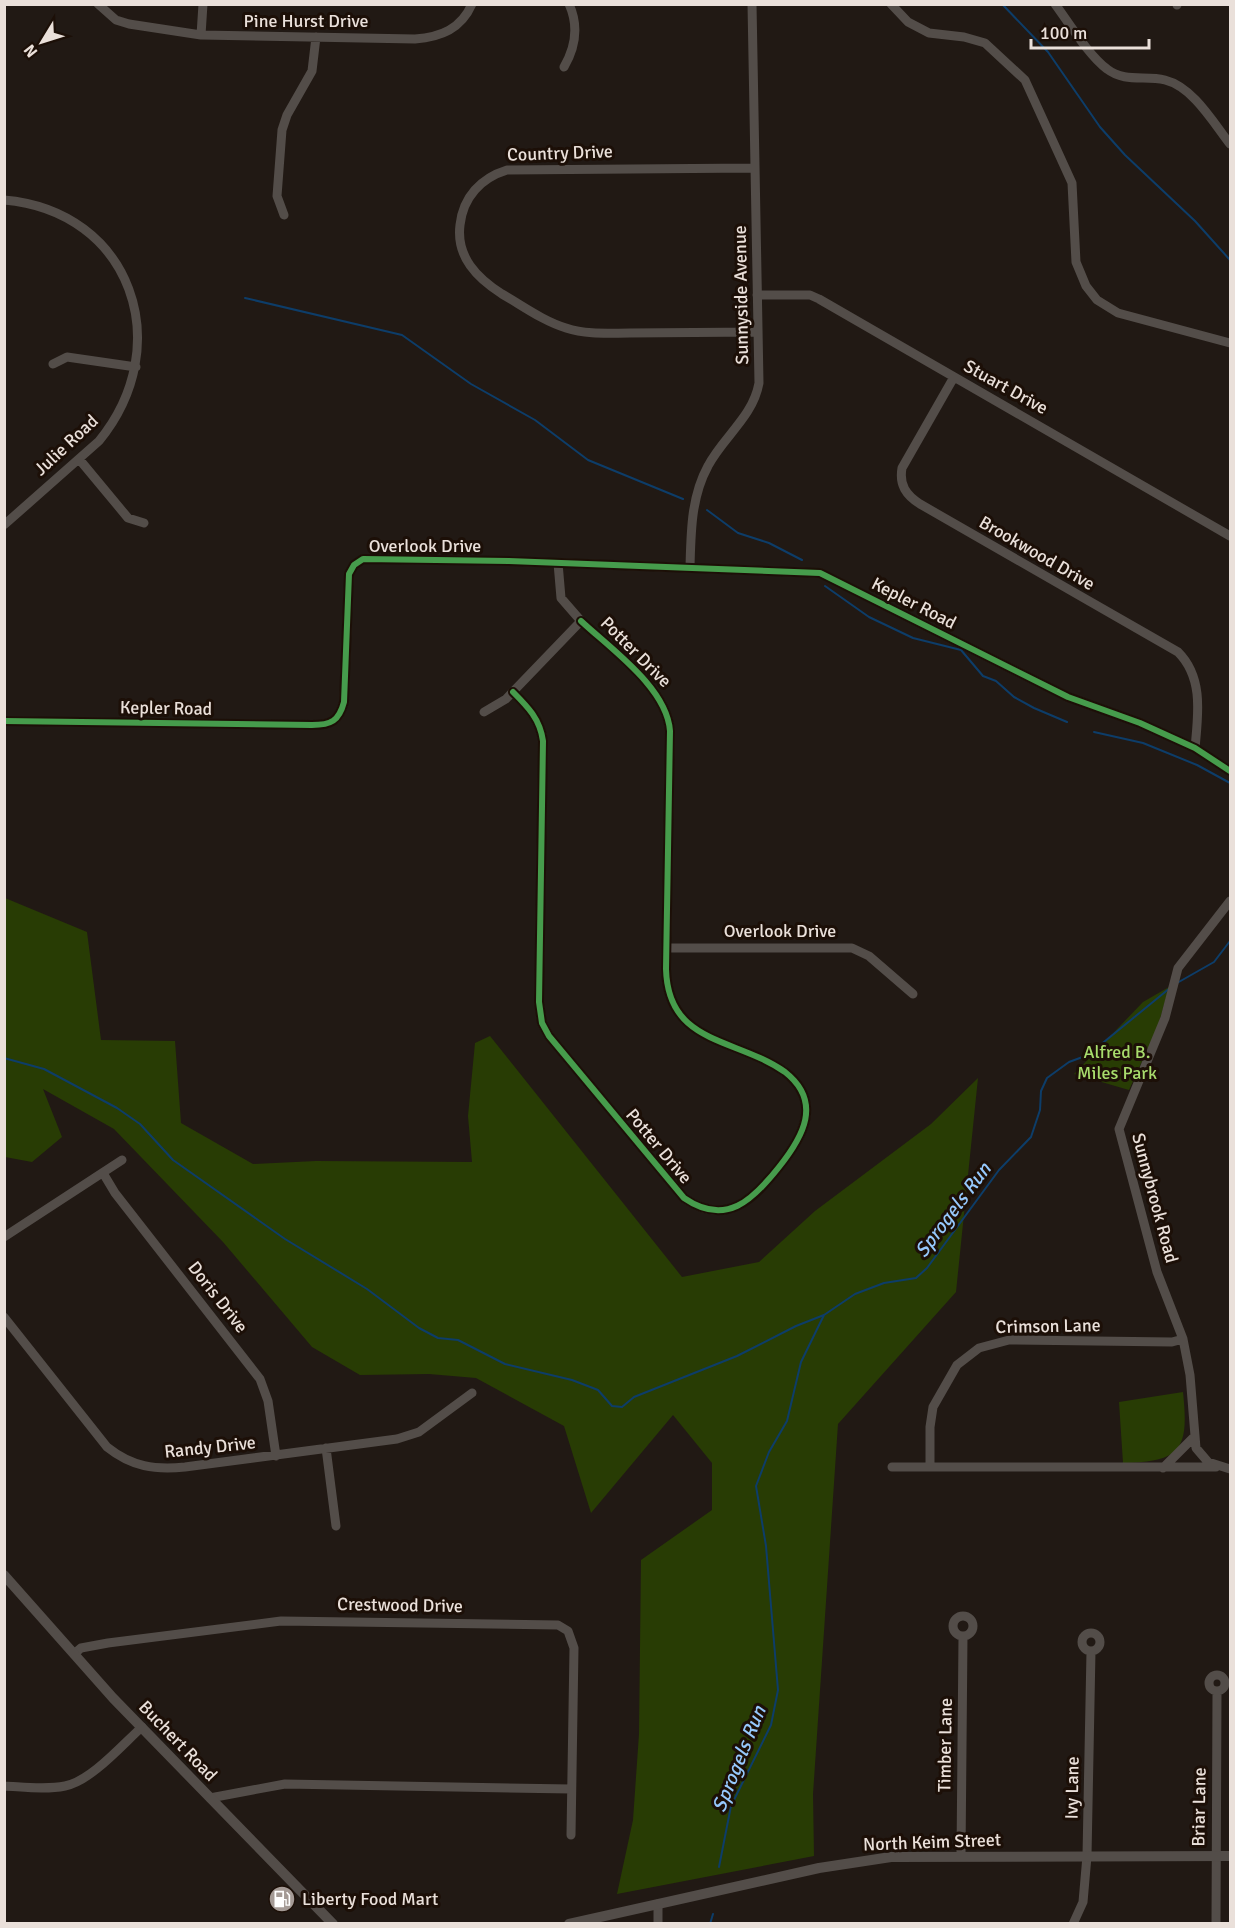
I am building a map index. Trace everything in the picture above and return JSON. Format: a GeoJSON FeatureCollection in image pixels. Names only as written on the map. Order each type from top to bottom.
{"type":"FeatureCollection","features":[{"type":"Feature","properties":{"kind":"street","name":"Pine Hurst Drive"},"geometry":{"type":"LineString","coordinates":[[98,4],[116,20],[129,24],[201,35],[415,39],[437,36],[463,20],[472,4]]}},
{"type":"Feature","properties":{"kind":"street"},"geometry":{"type":"LineString","coordinates":[[201,35],[203,4]]}},
{"type":"Feature","properties":{"kind":"street"},"geometry":{"type":"LineString","coordinates":[[564,67],[573,51],[574,41],[574,24],[569,4]]}},
{"type":"Feature","properties":{"kind":"street","name":"Sunnyside Avenue"},"geometry":{"type":"LineString","coordinates":[[690,567],[692,519],[701,481],[712,458],[742,421],[757,392],[759,369],[752,4]]}},
{"type":"Feature","properties":{"kind":"street"},"geometry":{"type":"LineString","coordinates":[[891,4],[908,22],[929,33],[964,37],[985,43],[1025,80],[1072,183],[1076,262],[1086,286],[1097,300],[1118,314],[1230,343]]}},
{"type":"Feature","properties":{"kind":"street"},"geometry":{"type":"LineString","coordinates":[[1055,4],[1106,68],[1131,79],[1158,79],[1177,84],[1193,98],[1230,144]]}},
{"type":"Feature","properties":{"kind":"street"},"geometry":{"type":"LineString","coordinates":[[284,215],[277,196],[282,130],[312,71],[316,37]]}},
{"type":"Feature","properties":{"kind":"street","name":"Country Drive"},"geometry":{"type":"LineString","coordinates":[[754,168],[507,170],[488,178],[475,189],[463,210],[459,229],[465,258],[479,278],[559,326],[594,332],[758,332]]}},
{"type":"Feature","properties":{"kind":"street","name":"Julie Road"},"geometry":{"type":"LineString","coordinates":[[4,200],[41,206],[84,227],[110,253],[128,286],[135,308],[137,331],[135,367],[129,392],[118,415],[99,441],[4,525]]}},
{"type":"Feature","properties":{"kind":"street","name":"Stuart Drive"},"geometry":{"type":"LineString","coordinates":[[757,295],[810,295],[819,298],[1230,536]]}},
{"type":"Feature","properties":{"kind":"street"},"geometry":{"type":"LineString","coordinates":[[53,364],[67,357],[135,367]]}},
{"type":"Feature","properties":{"kind":"street","name":"Brookwood Drive"},"geometry":{"type":"LineString","coordinates":[[954,377],[902,468],[901,480],[906,492],[929,510],[1178,652],[1188,664],[1195,679],[1198,701],[1195,748]]}},
{"type":"Feature","properties":{"kind":"street"},"geometry":{"type":"LineString","coordinates":[[79,459],[128,518],[144,523]]}},
{"type":"Feature","properties":{"kind":"street","name":"Overlook Drive"},"geometry":{"type":"LineString","coordinates":[[328,724],[339,717],[344,702],[347,586],[351,568],[358,562],[365,559],[394,558],[558,563]]}},
{"type":"Feature","properties":{"kind":"street","name":"Kepler Road"},"geometry":{"type":"LineString","coordinates":[[558,563],[820,573],[1068,697],[1140,723],[1195,748],[1230,771]]}},
{"type":"Feature","properties":{"kind":"street","name":"Potter Drive"},"geometry":{"type":"LineString","coordinates":[[513,692],[536,718],[543,741],[539,1002],[542,1023],[554,1042],[678,1192],[695,1205],[711,1209],[728,1209],[743,1204],[756,1194],[797,1145],[805,1128],[804,1101],[796,1083],[785,1072],[696,1029],[683,1020],[674,1009],[667,993],[670,731],[668,714],[655,691],[563,602],[560,594],[558,563]]}},
{"type":"Feature","properties":{"kind":"street"},"geometry":{"type":"LineString","coordinates":[[484,712],[513,692],[581,621]]}},
{"type":"Feature","properties":{"kind":"street","name":"Kepler Road"},"geometry":{"type":"LineString","coordinates":[[4,721],[328,724]]}},
{"type":"Feature","properties":{"kind":"street","name":"Sunnybrook Road"},"geometry":{"type":"LineString","coordinates":[[1193,1438],[1190,1375],[1183,1339],[1157,1272],[1119,1129],[1155,1044],[1182,960],[1230,901]]}},
{"type":"Feature","properties":{"kind":"street","name":"Overlook Drive"},"geometry":{"type":"LineString","coordinates":[[667,948],[852,948],[869,956],[913,994]]}},
{"type":"Feature","properties":{"kind":"street"},"geometry":{"type":"LineString","coordinates":[[4,1237],[122,1160]]}},
{"type":"Feature","properties":{"kind":"street","name":"Doris Drive"},"geometry":{"type":"LineString","coordinates":[[102,1173],[115,1193],[260,1380],[268,1401],[276,1456]]}},
{"type":"Feature","properties":{"kind":"street","name":"Randy Drive"},"geometry":{"type":"LineString","coordinates":[[4,1317],[96,1435],[113,1451],[129,1461],[158,1469],[276,1456],[409,1436],[472,1393]]}},
{"type":"Feature","properties":{"kind":"street","name":"Crimson Lane"},"geometry":{"type":"LineString","coordinates":[[930,1466],[930,1427],[933,1407],[957,1365],[968,1354],[985,1345],[1009,1340],[1172,1342],[1183,1339]]}},
{"type":"Feature","properties":{"kind":"street"},"geometry":{"type":"LineString","coordinates":[[1163,1468],[1193,1438],[1203,1459],[1218,1467]]}},
{"type":"Feature","properties":{"kind":"street"},"geometry":{"type":"LineString","coordinates":[[326,1448],[336,1526]]}},
{"type":"Feature","properties":{"kind":"street"},"geometry":{"type":"LineString","coordinates":[[892,1467],[1218,1467],[1230,1469]]}},
{"type":"Feature","properties":{"kind":"street","name":"Buchert Road"},"geometry":{"type":"LineString","coordinates":[[5,1577],[141,1727],[333,1923]]}},
{"type":"Feature","properties":{"kind":"street","name":"Crestwood Drive"},"geometry":{"type":"LineString","coordinates":[[74,1654],[81,1648],[108,1643],[281,1621],[558,1624],[568,1631],[574,1648],[571,1835]]}},
{"type":"Feature","properties":{"kind":"street","name":"Timber Lane"},"geometry":{"type":"LineString","coordinates":[[961,1856],[963,1636]]}},
{"type":"Feature","properties":{"kind":"street","name":"Ivy Lane"},"geometry":{"type":"LineString","coordinates":[[1073,1923],[1083,1902],[1087,1856],[1091,1651]]}},
{"type":"Feature","properties":{"kind":"street","name":"Briar Lane"},"geometry":{"type":"LineString","coordinates":[[1216,1923],[1217,1692]]}},
{"type":"Feature","properties":{"kind":"street"},"geometry":{"type":"LineString","coordinates":[[4,1786],[59,1787],[74,1784],[90,1773],[141,1727]]}},
{"type":"Feature","properties":{"kind":"street"},"geometry":{"type":"LineString","coordinates":[[210,1798],[285,1785],[571,1789]]}},
{"type":"Feature","properties":{"kind":"street","name":"North Keim Street"},"geometry":{"type":"LineString","coordinates":[[569,1923],[855,1861],[891,1857],[1230,1856]]}},
{"type":"Feature","properties":{"kind":"street"},"geometry":{"type":"LineString","coordinates":[[658,1904],[658,1923]]}},
{"type":"Feature","properties":{"kind":"green space"},"geometry":{"type":"Polygon","coordinates":[[[5,898],[87,932],[101,1040],[175,1041],[181,1123],[253,1164],[316,1161],[472,1162],[468,1116],[475,1043],[490,1036],[682,1277],[759,1262],[815,1211],[931,1124],[978,1078],[956,1292],[838,1424],[813,1794],[814,1856],[617,1894],[633,1820],[639,1734],[641,1560],[712,1510],[712,1463],[673,1415],[591,1513],[564,1426],[476,1378],[429,1374],[360,1375],[312,1347],[223,1242],[114,1129],[43,1089],[62,1137],[32,1162],[5,1157],[5,898]]]}},
{"type":"Feature","properties":{"kind":"green space","name":"Alfred B. Miles Park"},"geometry":{"type":"Polygon","coordinates":[[[1169,987],[1158,1026],[1129,1090],[1074,1074],[1143,1002],[1169,987]]]}},
{"type":"Feature","properties":{"kind":"green space"},"geometry":{"type":"Polygon","coordinates":[[[1183,1392],[1184,1427],[1182,1439],[1177,1448],[1158,1460],[1123,1463],[1119,1402],[1183,1392]]]}},
{"type":"Feature","properties":{"kind":"waterway"},"geometry":{"type":"LineString","coordinates":[[1002,4],[1048,52],[1100,127],[1125,155],[1195,221],[1230,260]]}},
{"type":"Feature","properties":{"kind":"waterway"},"geometry":{"type":"LineString","coordinates":[[245,298],[402,335],[471,384],[535,420],[588,460],[683,499]]}},
{"type":"Feature","properties":{"kind":"waterway"},"geometry":{"type":"LineString","coordinates":[[707,510],[738,533],[769,543],[802,560]]}},
{"type":"Feature","properties":{"kind":"waterway"},"geometry":{"type":"LineString","coordinates":[[825,586],[869,617],[913,638],[961,650],[983,676],[996,681],[1014,697],[1034,708],[1067,722]]}},
{"type":"Feature","properties":{"kind":"waterway"},"geometry":{"type":"LineString","coordinates":[[1094,732],[1143,743],[1197,765],[1230,783]]}},
{"type":"Feature","properties":{"kind":"waterway","name":"Sprogels Run"},"geometry":{"type":"LineString","coordinates":[[1177,983],[1214,962],[1230,941]]}},
{"type":"Feature","properties":{"kind":"waterway","name":"Sprogels Run"},"geometry":{"type":"LineString","coordinates":[[719,1867],[731,1806],[771,1725],[778,1690],[766,1546],[756,1486],[769,1452],[787,1421],[801,1362],[824,1315],[855,1294],[884,1283],[916,1278],[927,1268],[999,1170],[1031,1137],[1040,1110],[1041,1091],[1047,1078],[1069,1062],[1088,1055],[1170,988]]}},
{"type":"Feature","properties":{"kind":"waterway"},"geometry":{"type":"LineString","coordinates":[[4,1058],[44,1069],[117,1108],[140,1124],[173,1160],[285,1239],[367,1289],[419,1328],[438,1338],[458,1340],[505,1364],[572,1380],[598,1390],[612,1406],[622,1407],[634,1397],[737,1356],[796,1326],[824,1315]]}},
{"type":"Feature","properties":{"kind":"waterway","name":"Sprogels Run"},"geometry":{"type":"LineString","coordinates":[[710,1924],[713,1914]]}},
{"type":"Feature","properties":{"kind":"cycle path"},"geometry":{"type":"LineString","coordinates":[[4,721],[312,725],[329,723],[340,714],[344,702],[349,574],[354,565],[363,559],[509,561],[820,573],[1068,697],[1140,723],[1195,748],[1230,771]]}},
{"type":"Feature","properties":{"kind":"cycle path"},"geometry":{"type":"LineString","coordinates":[[513,692],[536,720],[543,741],[539,1002],[542,1023],[549,1036],[684,1198],[713,1210],[726,1210],[738,1206],[759,1190],[788,1156],[805,1120],[806,1107],[803,1095],[797,1083],[785,1072],[766,1061],[708,1036],[691,1026],[678,1012],[670,994],[666,969],[670,731],[667,715],[659,700],[636,670],[581,621]]}},
{"type":"Feature","properties":{"kind":"place","name":"Liberty Food Mart"},"geometry":{"type":"Point","coordinates":[282,1899]}}]}
